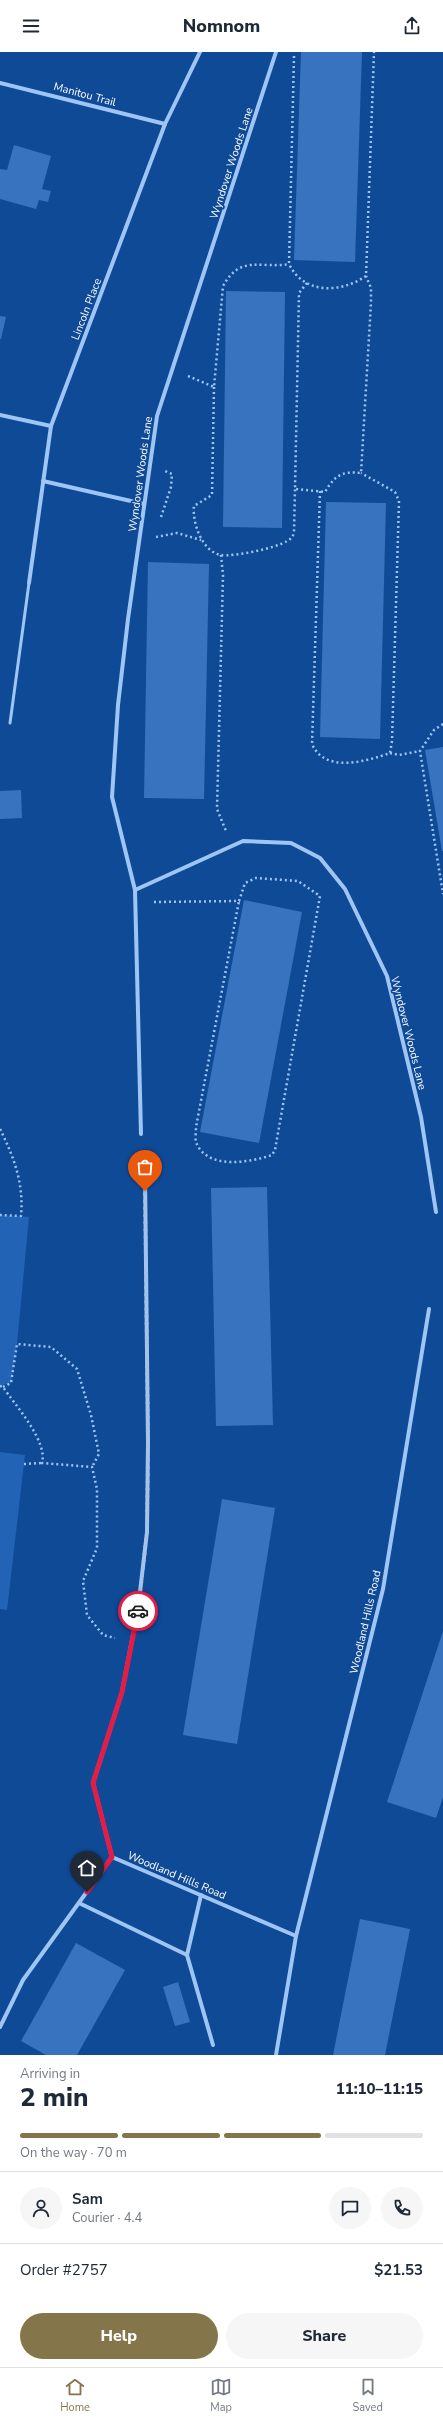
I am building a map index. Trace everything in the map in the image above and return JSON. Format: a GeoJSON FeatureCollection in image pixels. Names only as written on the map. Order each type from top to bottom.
{"type":"FeatureCollection","features":[{"type":"Feature","properties":{"kind":"street","name":"Lincoln Place"},"geometry":{"type":"LineString","coordinates":[[29,583],[51,426],[165,124],[200,52]]}},
{"type":"Feature","properties":{"kind":"street","name":"Wyndover Woods Lane"},"geometry":{"type":"LineString","coordinates":[[141,1134],[135,890],[112,797],[118,705],[157,416],[276,52]]}},
{"type":"Feature","properties":{"kind":"street","name":"Manitou Trail"},"geometry":{"type":"LineString","coordinates":[[0,83],[165,124]]}},
{"type":"Feature","properties":{"kind":"street"},"geometry":{"type":"LineString","coordinates":[[0,415],[51,426]]}},
{"type":"Feature","properties":{"kind":"street"},"geometry":{"type":"LineString","coordinates":[[43,481],[144,504]]}},
{"type":"Feature","properties":{"kind":"street","name":"Wyndover Woods Lane"},"geometry":{"type":"LineString","coordinates":[[135,890],[243,841],[291,843],[320,858],[345,889],[387,976],[421,1117],[436,1212]]}},
{"type":"Feature","properties":{"kind":"street","name":"Woodland Hills Road"},"geometry":{"type":"LineString","coordinates":[[145,1175],[148,1442],[147,1532],[132,1643],[122,1692],[93,1783],[112,1857],[296,1936]]}},
{"type":"Feature","properties":{"kind":"street","name":"Woodland Hills Road"},"geometry":{"type":"LineString","coordinates":[[276,2055],[296,1936],[383,1589],[429,1309]]}},
{"type":"Feature","properties":{"kind":"street"},"geometry":{"type":"LineString","coordinates":[[0,2027],[23,1980],[112,1857]]}},
{"type":"Feature","properties":{"kind":"street"},"geometry":{"type":"LineString","coordinates":[[201,1895],[187,1955],[213,2045]]}},
{"type":"Feature","properties":{"kind":"street"},"geometry":{"type":"LineString","coordinates":[[79,1903],[187,1955]]}},
{"type":"Feature","properties":{"kind":"lane"},"geometry":{"type":"LineString","coordinates":[[10,723],[29,583]]}},
{"type":"Feature","properties":{"kind":"path"},"geometry":{"type":"LineString","coordinates":[[294,52],[288,264],[293,273],[307,283],[326,289],[349,285],[366,276]]}},
{"type":"Feature","properties":{"kind":"path"},"geometry":{"type":"LineString","coordinates":[[362,473],[371,303],[371,288],[366,276],[374,52]]}},
{"type":"Feature","properties":{"kind":"path"},"geometry":{"type":"LineString","coordinates":[[288,264],[279,266],[254,263],[237,268],[229,275],[223,286],[214,387],[212,495],[194,506],[193,515],[202,540],[212,551],[221,555],[263,549],[286,543],[292,537],[295,489],[299,293],[307,283]]}},
{"type":"Feature","properties":{"kind":"path"},"geometry":{"type":"LineString","coordinates":[[172,371],[214,387]]}},
{"type":"Feature","properties":{"kind":"path"},"geometry":{"type":"LineString","coordinates":[[150,467],[172,474],[171,487],[160,523]]}},
{"type":"Feature","properties":{"kind":"path"},"geometry":{"type":"LineString","coordinates":[[295,489],[325,492],[332,479],[339,474],[349,472],[362,473],[395,492],[399,501],[390,753]]}},
{"type":"Feature","properties":{"kind":"path"},"geometry":{"type":"LineString","coordinates":[[320,491],[312,744],[315,751],[328,758],[352,764],[390,753],[399,755],[420,751]]}},
{"type":"Feature","properties":{"kind":"path"},"geometry":{"type":"LineString","coordinates":[[157,530],[155,538],[177,533],[202,540]]}},
{"type":"Feature","properties":{"kind":"path"},"geometry":{"type":"LineString","coordinates":[[221,555],[223,575],[217,809],[233,845]]}},
{"type":"Feature","properties":{"kind":"path"},"geometry":{"type":"LineString","coordinates":[[443,724],[434,730],[420,751],[443,894]]}},
{"type":"Feature","properties":{"kind":"path"},"geometry":{"type":"LineString","coordinates":[[256,878],[298,881],[320,896],[275,1150],[272,1155],[246,1162],[209,1158],[201,1151],[196,1141],[196,1127],[239,900],[245,883],[256,878]]}},
{"type":"Feature","properties":{"kind":"path"},"geometry":{"type":"LineString","coordinates":[[135,902],[239,900]]}},
{"type":"Feature","properties":{"kind":"path"},"geometry":{"type":"LineString","coordinates":[[0,1129],[14,1156],[23,1199],[21,1216],[0,1215]]}},
{"type":"Feature","properties":{"kind":"path"},"geometry":{"type":"LineString","coordinates":[[42,1463],[44,1455],[34,1432],[1,1386],[11,1383],[17,1344],[51,1347],[77,1369],[92,1415],[99,1454],[92,1467],[97,1489],[97,1548],[83,1581],[87,1615],[103,1635],[132,1643]]}},
{"type":"Feature","properties":{"kind":"path"},"geometry":{"type":"LineString","coordinates":[[24,1464],[42,1463],[92,1467]]}},
{"type":"Feature","properties":{"kind":"shaded area"},"geometry":{"type":"Polygon","coordinates":[[[0,1215],[29,1217],[17,1344],[11,1383],[0,1386],[0,1215]]]}},
{"type":"Feature","properties":{"kind":"shaded area"},"geometry":{"type":"Polygon","coordinates":[[[0,1452],[25,1455],[7,1610],[0,1609],[0,1452]]]}},
{"type":"Feature","properties":{"kind":"building"},"geometry":{"type":"Polygon","coordinates":[[[301,52],[362,52],[355,262],[294,260],[301,52]]]}},
{"type":"Feature","properties":{"kind":"building"},"geometry":{"type":"Polygon","coordinates":[[[14,145],[51,156],[42,189],[51,191],[48,202],[39,200],[36,209],[0,199],[0,169],[7,170],[14,145]]]}},
{"type":"Feature","properties":{"kind":"building"},"geometry":{"type":"Polygon","coordinates":[[[226,291],[285,292],[282,528],[223,527],[226,291]]]}},
{"type":"Feature","properties":{"kind":"building"},"geometry":{"type":"Polygon","coordinates":[[[0,316],[6,317],[1,339],[0,339],[0,316]]]}},
{"type":"Feature","properties":{"kind":"building"},"geometry":{"type":"Polygon","coordinates":[[[326,502],[386,503],[380,739],[320,737],[326,502]]]}},
{"type":"Feature","properties":{"kind":"building"},"geometry":{"type":"Polygon","coordinates":[[[148,562],[209,564],[204,799],[144,798],[148,562]]]}},
{"type":"Feature","properties":{"kind":"building"},"geometry":{"type":"Polygon","coordinates":[[[443,747],[443,851],[442,851],[425,750],[443,747]]]}},
{"type":"Feature","properties":{"kind":"building"},"geometry":{"type":"Polygon","coordinates":[[[21,790],[22,818],[0,819],[0,791],[21,790]]]}},
{"type":"Feature","properties":{"kind":"building"},"geometry":{"type":"Polygon","coordinates":[[[244,900],[302,912],[259,1143],[200,1132],[244,900]]]}},
{"type":"Feature","properties":{"kind":"building"},"geometry":{"type":"Polygon","coordinates":[[[267,1187],[273,1425],[216,1426],[211,1188],[267,1187]]]}},
{"type":"Feature","properties":{"kind":"building"},"geometry":{"type":"Polygon","coordinates":[[[222,1499],[275,1508],[237,1744],[183,1735],[222,1499]]]}},
{"type":"Feature","properties":{"kind":"building"},"geometry":{"type":"Polygon","coordinates":[[[443,1631],[443,1797],[436,1818],[387,1802],[443,1631]]]}},
{"type":"Feature","properties":{"kind":"building"},"geometry":{"type":"Polygon","coordinates":[[[360,1919],[410,1929],[385,2055],[333,2055],[360,1919]]]}},
{"type":"Feature","properties":{"kind":"building"},"geometry":{"type":"Polygon","coordinates":[[[76,1943],[125,1970],[77,2055],[46,2055],[21,2041],[76,1943]]]}},
{"type":"Feature","properties":{"kind":"building"},"geometry":{"type":"Polygon","coordinates":[[[178,1982],[190,2022],[175,2026],[163,1987],[178,1982]]]}},
{"type":"Feature","properties":{"kind":"way so far"},"geometry":{"type":"LineString","coordinates":[[138,1611],[147,1532],[148,1442],[145,1191]]}},
{"type":"Feature","properties":{"kind":"route"},"geometry":{"type":"LineString","coordinates":[[87,1892],[112,1857],[93,1783],[122,1692],[138,1611]]}}]}
